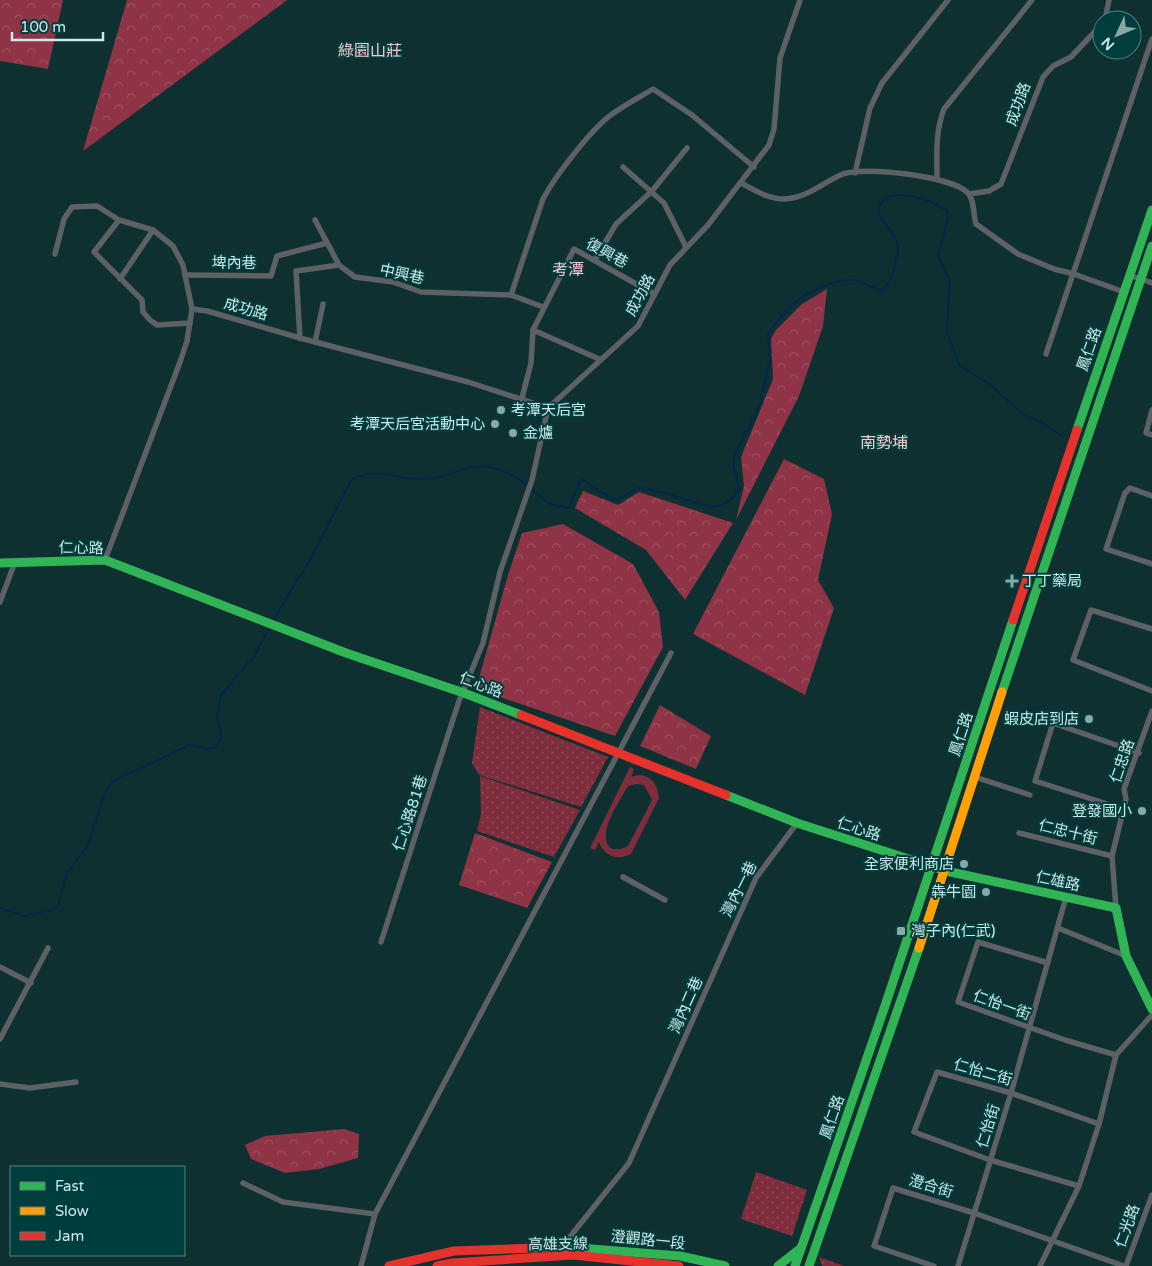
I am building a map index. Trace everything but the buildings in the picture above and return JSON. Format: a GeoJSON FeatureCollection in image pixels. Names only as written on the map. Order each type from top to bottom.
{"type":"FeatureCollection","features":[{"type":"Feature","properties":{"kind":"main road","name":"鳳仁路"},"geometry":{"type":"LineString","coordinates":[[795,1266],[932,867],[1044,526],[1152,210]]}},
{"type":"Feature","properties":{"kind":"main road","name":"鳳仁路"},"geometry":{"type":"LineString","coordinates":[[809,1266],[946,871],[975,777],[1152,246]]}},
{"type":"Feature","properties":{"kind":"main road","name":"仁心路"},"geometry":{"type":"LineString","coordinates":[[0,563],[105,560],[346,653],[464,693],[797,823],[946,871]]}},
{"type":"Feature","properties":{"kind":"main road","name":"仁雄路"},"geometry":{"type":"LineString","coordinates":[[946,871],[1116,908]]}},
{"type":"Feature","properties":{"kind":"main road"},"geometry":{"type":"LineString","coordinates":[[1116,908],[1126,956],[1152,1009]]}},
{"type":"Feature","properties":{"kind":"main road","name":"澄觀路一段"},"geometry":{"type":"LineString","coordinates":[[389,1266],[454,1251],[561,1248],[680,1256],[725,1266]]}},
{"type":"Feature","properties":{"kind":"main road"},"geometry":{"type":"LineString","coordinates":[[778,1266],[802,1248]]}},
{"type":"Feature","properties":{"kind":"main road","name":"高雄支線"},"geometry":{"type":"LineString","coordinates":[[437,1266],[452,1262],[572,1255],[679,1266]]}},
{"type":"Feature","properties":{"kind":"main road"},"geometry":{"type":"LineString","coordinates":[[812,1256],[815,1266]]}},
{"type":"Feature","properties":{"kind":"street","name":"成功路"},"geometry":{"type":"LineString","coordinates":[[192,309],[207,311],[522,398],[548,408],[599,359],[638,326],[670,265],[708,225],[769,145],[774,129],[780,58],[800,0]]}},
{"type":"Feature","properties":{"kind":"street"},"geometry":{"type":"LineString","coordinates":[[855,172],[870,108],[882,83],[948,0]]}},
{"type":"Feature","properties":{"kind":"street"},"geometry":{"type":"LineString","coordinates":[[938,179],[936,145],[939,124],[944,109],[1032,0]]}},
{"type":"Feature","properties":{"kind":"street","name":"成功路"},"geometry":{"type":"LineString","coordinates":[[969,194],[989,191],[1001,184],[1043,76],[1053,66],[1071,57],[1092,35]]}},
{"type":"Feature","properties":{"kind":"street"},"geometry":{"type":"LineString","coordinates":[[1046,354],[1152,39]]}},
{"type":"Feature","properties":{"kind":"street"},"geometry":{"type":"LineString","coordinates":[[511,295],[543,199],[550,185],[591,133],[608,117],[653,89],[692,115],[754,167]]}},
{"type":"Feature","properties":{"kind":"street"},"geometry":{"type":"LineString","coordinates":[[595,260],[616,224],[652,192],[687,148]]}},
{"type":"Feature","properties":{"kind":"street"},"geometry":{"type":"LineString","coordinates":[[622,167],[664,203],[686,247]]}},
{"type":"Feature","properties":{"kind":"street"},"geometry":{"type":"LineString","coordinates":[[741,183],[775,199],[787,199],[819,189],[844,174],[855,172],[904,173],[938,179],[950,183],[969,194],[976,224],[1018,254],[1054,270],[1074,274],[1124,292]]}},
{"type":"Feature","properties":{"kind":"street"},"geometry":{"type":"LineString","coordinates":[[55,254],[64,219],[72,207],[96,206],[119,220],[153,230],[172,246],[182,265],[192,309],[180,362],[105,560]]}},
{"type":"Feature","properties":{"kind":"street"},"geometry":{"type":"LineString","coordinates":[[119,220],[94,252],[142,300],[143,312],[150,320],[157,325],[190,323]]}},
{"type":"Feature","properties":{"kind":"street","name":"中興巷"},"geometry":{"type":"LineString","coordinates":[[315,220],[339,265],[355,277],[393,282],[420,292],[511,295],[543,307]]}},
{"type":"Feature","properties":{"kind":"street"},"geometry":{"type":"LineString","coordinates":[[120,279],[153,230]]}},
{"type":"Feature","properties":{"kind":"street","name":"埤內巷"},"geometry":{"type":"LineString","coordinates":[[185,275],[270,276],[277,256],[327,244]]}},
{"type":"Feature","properties":{"kind":"street","name":"復興巷"},"geometry":{"type":"LineString","coordinates":[[543,307],[574,249],[654,294]]}},
{"type":"Feature","properties":{"kind":"street"},"geometry":{"type":"LineString","coordinates":[[300,338],[296,271],[339,265]]}},
{"type":"Feature","properties":{"kind":"street"},"geometry":{"type":"LineString","coordinates":[[1129,275],[1152,283]]}},
{"type":"Feature","properties":{"kind":"street"},"geometry":{"type":"LineString","coordinates":[[315,342],[323,304]]}},
{"type":"Feature","properties":{"kind":"street"},"geometry":{"type":"LineString","coordinates":[[522,398],[531,363],[533,330],[543,307]]}},
{"type":"Feature","properties":{"kind":"street"},"geometry":{"type":"LineString","coordinates":[[533,330],[599,359]]}},
{"type":"Feature","properties":{"kind":"street"},"geometry":{"type":"LineString","coordinates":[[464,693],[483,643],[500,572],[532,480],[548,408]]}},
{"type":"Feature","properties":{"kind":"street"},"geometry":{"type":"LineString","coordinates":[[1149,434],[1152,410]]}},
{"type":"Feature","properties":{"kind":"street"},"geometry":{"type":"LineString","coordinates":[[1152,496],[1130,488],[1125,493],[1106,549],[1152,564]]}},
{"type":"Feature","properties":{"kind":"street"},"geometry":{"type":"LineString","coordinates":[[0,602],[15,562]]}},
{"type":"Feature","properties":{"kind":"street"},"geometry":{"type":"LineString","coordinates":[[1152,629],[1091,610],[1073,660],[1152,692]]}},
{"type":"Feature","properties":{"kind":"street"},"geometry":{"type":"LineString","coordinates":[[361,1266],[375,1214],[671,653]]}},
{"type":"Feature","properties":{"kind":"street","name":"仁心路81巷"},"geometry":{"type":"LineString","coordinates":[[381,942],[459,701],[464,693]]}},
{"type":"Feature","properties":{"kind":"street","name":"仁忠路"},"geometry":{"type":"LineString","coordinates":[[1116,908],[1112,856],[1126,799],[1124,789],[1139,753],[1152,711]]}},
{"type":"Feature","properties":{"kind":"street"},"geometry":{"type":"LineString","coordinates":[[1123,809],[1035,781],[1053,723],[1139,753]]}},
{"type":"Feature","properties":{"kind":"street"},"geometry":{"type":"LineString","coordinates":[[975,777],[1030,795]]}},
{"type":"Feature","properties":{"kind":"street","name":"灣內一巷"},"geometry":{"type":"LineString","coordinates":[[714,973],[756,878],[797,823]]}},
{"type":"Feature","properties":{"kind":"street","name":"仁忠十街"},"geometry":{"type":"LineString","coordinates":[[1019,833],[1112,856]]}},
{"type":"Feature","properties":{"kind":"street"},"geometry":{"type":"LineString","coordinates":[[623,877],[665,900]]}},
{"type":"Feature","properties":{"kind":"street","name":"仁怡街"},"geometry":{"type":"LineString","coordinates":[[958,1266],[1011,1093],[1066,897]]}},
{"type":"Feature","properties":{"kind":"street"},"geometry":{"type":"LineString","coordinates":[[1058,928],[1126,956]]}},
{"type":"Feature","properties":{"kind":"street","name":"仁怡一街"},"geometry":{"type":"LineString","coordinates":[[1048,963],[978,942],[958,1002],[1029,1028],[1116,1055]]}},
{"type":"Feature","properties":{"kind":"street"},"geometry":{"type":"LineString","coordinates":[[0,1039],[48,948]]}},
{"type":"Feature","properties":{"kind":"street"},"geometry":{"type":"LineString","coordinates":[[0,967],[31,983]]}},
{"type":"Feature","properties":{"kind":"street","name":"灣內二巷"},"geometry":{"type":"LineString","coordinates":[[561,1248],[629,1163],[714,973]]}},
{"type":"Feature","properties":{"kind":"street"},"geometry":{"type":"LineString","coordinates":[[1040,1266],[1051,1240],[1079,1186],[1099,1124],[1116,1055],[1152,1015]]}},
{"type":"Feature","properties":{"kind":"street","name":"仁怡二街"},"geometry":{"type":"LineString","coordinates":[[1079,1186],[990,1160],[914,1132],[936,1072],[1011,1093],[1099,1124]]}},
{"type":"Feature","properties":{"kind":"street"},"geometry":{"type":"LineString","coordinates":[[0,1084],[30,1088],[76,1082]]}},
{"type":"Feature","properties":{"kind":"street"},"geometry":{"type":"LineString","coordinates":[[243,1183],[283,1202],[375,1214]]}},
{"type":"Feature","properties":{"kind":"street","name":"澄合街"},"geometry":{"type":"LineString","coordinates":[[934,1266],[874,1246],[893,1188],[974,1213],[1125,1266]]}},
{"type":"Feature","properties":{"kind":"street","name":"仁光路"},"geometry":{"type":"LineString","coordinates":[[1125,1266],[1152,1195]]}},
{"type":"Feature","properties":{"kind":"shaded area"},"geometry":{"type":"Polygon","coordinates":[[[480,707],[608,757],[581,807],[479,775],[472,763],[480,707]]]}},
{"type":"Feature","properties":{"kind":"shaded area"},"geometry":{"type":"Polygon","coordinates":[[[630,767],[634,769],[631,777],[642,776],[651,779],[656,787],[659,798],[631,854],[621,857],[612,856],[604,851],[599,842],[595,850],[590,848],[630,767]],[[644,785],[628,786],[610,818],[606,836],[607,843],[612,849],[621,849],[628,846],[652,800],[644,785]]]}},
{"type":"Feature","properties":{"kind":"shaded area"},"geometry":{"type":"Polygon","coordinates":[[[480,776],[580,810],[554,857],[477,831],[481,813],[480,776]]]}},
{"type":"Feature","properties":{"kind":"shaded area"},"geometry":{"type":"Polygon","coordinates":[[[756,1172],[807,1190],[792,1236],[741,1219],[756,1172]]]}},
{"type":"Feature","properties":{"kind":"shaded area"},"geometry":{"type":"Polygon","coordinates":[[[819,1257],[844,1266],[822,1266],[819,1257]]]}},
{"type":"Feature","properties":{"kind":"green space"},"geometry":{"type":"Polygon","coordinates":[[[0,0],[63,0],[48,69],[0,61],[0,0]]]}},
{"type":"Feature","properties":{"kind":"green space"},"geometry":{"type":"Polygon","coordinates":[[[127,0],[287,0],[83,151],[127,0]]]}},
{"type":"Feature","properties":{"kind":"green space"},"geometry":{"type":"Polygon","coordinates":[[[827,289],[823,326],[799,396],[736,520],[744,486],[741,457],[773,379],[771,339],[776,330],[802,304],[827,289]]]}},
{"type":"Feature","properties":{"kind":"green space"},"geometry":{"type":"Polygon","coordinates":[[[784,459],[824,479],[832,514],[818,580],[834,608],[805,695],[693,634],[784,459]]]}},
{"type":"Feature","properties":{"kind":"green space"},"geometry":{"type":"Polygon","coordinates":[[[583,491],[618,505],[639,492],[733,523],[685,600],[646,550],[575,508],[583,491]]]}},
{"type":"Feature","properties":{"kind":"green space"},"geometry":{"type":"Polygon","coordinates":[[[563,524],[633,564],[659,612],[663,647],[615,736],[476,689],[508,575],[522,533],[563,524]]]}},
{"type":"Feature","properties":{"kind":"green space"},"geometry":{"type":"Polygon","coordinates":[[[660,705],[711,736],[696,769],[640,746],[660,705]]]}},
{"type":"Feature","properties":{"kind":"green space"},"geometry":{"type":"Polygon","coordinates":[[[475,833],[552,862],[527,908],[459,885],[475,833]]]}},
{"type":"Feature","properties":{"kind":"green space"},"geometry":{"type":"Polygon","coordinates":[[[344,1129],[359,1134],[358,1158],[319,1169],[285,1173],[251,1159],[245,1145],[265,1136],[344,1129]]]}},
{"type":"Feature","properties":{"kind":"waterway"},"geometry":{"type":"LineString","coordinates":[[531,489],[550,504],[569,508],[581,479],[604,494],[618,500],[637,488],[646,488],[712,507],[728,501],[739,488],[733,464],[735,454],[758,410],[770,360],[768,334],[794,303],[818,288],[844,280],[857,281],[882,290],[885,287],[893,273],[898,248],[895,237],[878,213],[881,203],[897,195],[919,198],[940,206],[947,211],[948,218],[938,255],[950,282],[947,332],[959,365],[989,384],[1023,414],[1043,423],[1063,437]]}},
{"type":"Feature","properties":{"kind":"waterway"},"geometry":{"type":"LineString","coordinates":[[272,622],[311,558],[352,479],[372,474],[429,479],[474,467],[490,467],[504,472],[528,486]]}},
{"type":"Feature","properties":{"kind":"waterway"},"geometry":{"type":"LineString","coordinates":[[0,908],[24,916],[53,910],[58,906],[67,873],[88,845],[104,794],[113,781],[189,745],[207,749],[217,747],[222,737],[217,716],[221,695],[255,655],[270,627]]}},
{"type":"Feature","properties":{"kind":"traffic: fast"},"geometry":{"type":"LineString","coordinates":[[1077,430],[1152,210]]}},
{"type":"Feature","properties":{"kind":"traffic: fast"},"geometry":{"type":"LineString","coordinates":[[1002,692],[1152,246]]}},
{"type":"Feature","properties":{"kind":"traffic: fast"},"geometry":{"type":"LineString","coordinates":[[0,563],[105,560],[346,653],[464,693],[521,715]]}},
{"type":"Feature","properties":{"kind":"traffic: fast"},"geometry":{"type":"LineString","coordinates":[[795,1266],[886,1003],[1013,620]]}},
{"type":"Feature","properties":{"kind":"traffic: fast"},"geometry":{"type":"LineString","coordinates":[[726,795],[797,823],[946,871],[1116,908],[1126,956],[1152,1009]]}},
{"type":"Feature","properties":{"kind":"traffic: fast"},"geometry":{"type":"LineString","coordinates":[[809,1266],[919,948]]}},
{"type":"Feature","properties":{"kind":"traffic: fast"},"geometry":{"type":"LineString","coordinates":[[566,1247],[680,1256],[725,1266]]}},
{"type":"Feature","properties":{"kind":"traffic: fast"},"geometry":{"type":"LineString","coordinates":[[778,1266],[801,1248]]}},
{"type":"Feature","properties":{"kind":"traffic: slow"},"geometry":{"type":"LineString","coordinates":[[919,948],[1002,692]]}},
{"type":"Feature","properties":{"kind":"traffic: jam"},"geometry":{"type":"LineString","coordinates":[[1013,620],[1077,430]]}},
{"type":"Feature","properties":{"kind":"traffic: jam"},"geometry":{"type":"LineString","coordinates":[[521,715],[726,795]]}},
{"type":"Feature","properties":{"kind":"traffic: jam"},"geometry":{"type":"LineString","coordinates":[[389,1266],[454,1251],[566,1247]]}},
{"type":"Feature","properties":{"kind":"traffic: jam"},"geometry":{"type":"LineString","coordinates":[[437,1266],[452,1263],[573,1255],[679,1266]]}},
{"type":"Feature","properties":{"kind":"place","name":"考潭天后宮"},"geometry":{"type":"Point","coordinates":[501,410]}},
{"type":"Feature","properties":{"kind":"place","name":"考潭天后宮活動中心"},"geometry":{"type":"Point","coordinates":[495,424]}},
{"type":"Feature","properties":{"kind":"place","name":"金爐"},"geometry":{"type":"Point","coordinates":[513,433]}},
{"type":"Feature","properties":{"kind":"place","name":"丁丁藥局"},"geometry":{"type":"Point","coordinates":[1012,581]}},
{"type":"Feature","properties":{"kind":"place","name":"蝦皮店到店"},"geometry":{"type":"Point","coordinates":[1089,719]}},
{"type":"Feature","properties":{"kind":"place","name":"登發國小"},"geometry":{"type":"Point","coordinates":[1142,811]}},
{"type":"Feature","properties":{"kind":"place","name":"全家便利商店"},"geometry":{"type":"Point","coordinates":[964,864]}},
{"type":"Feature","properties":{"kind":"place","name":"犇牛園"},"geometry":{"type":"Point","coordinates":[986,892]}},
{"type":"Feature","properties":{"kind":"place","name":"灣子內(仁武)"},"geometry":{"type":"Point","coordinates":[901,931]}},
{"type":"Feature","properties":{"kind":"district","name":"綠園山莊"},"geometry":{"type":"Point","coordinates":[370,50]}},
{"type":"Feature","properties":{"kind":"district","name":"考潭"},"geometry":{"type":"Point","coordinates":[568,269]}},
{"type":"Feature","properties":{"kind":"district","name":"南勢埔"},"geometry":{"type":"Point","coordinates":[884,442]}}]}
